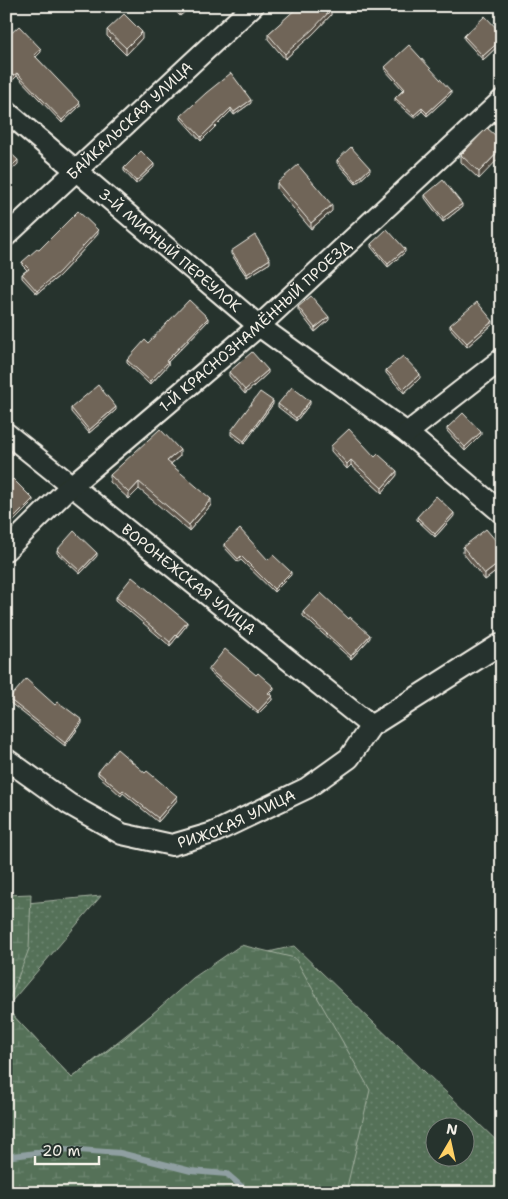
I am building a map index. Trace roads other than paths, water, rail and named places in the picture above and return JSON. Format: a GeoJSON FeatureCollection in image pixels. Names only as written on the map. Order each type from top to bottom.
{"type":"FeatureCollection","features":[{"type":"Feature","properties":{"kind":"street","name":"БАЙКАЛЬСКАЯ УЛИЦА"},"geometry":{"type":"LineString","coordinates":[[6,236],[77,172],[253,6]]}},
{"type":"Feature","properties":{"kind":"street","name":"1-Й КРАСНОЗНАМЁННЫЙ ПРОЕЗД"},"geometry":{"type":"LineString","coordinates":[[6,550],[71,486],[260,326],[502,100]]}},
{"type":"Feature","properties":{"kind":"street","name":"3-Й МИРНЫЙ ПЕРЕУЛОК"},"geometry":{"type":"LineString","coordinates":[[6,111],[260,326],[406,433],[502,513]]}},
{"type":"Feature","properties":{"kind":"street"},"geometry":{"type":"LineString","coordinates":[[406,433],[502,359]]}},
{"type":"Feature","properties":{"kind":"street","name":"ВОРОНЕЖСКАЯ УЛИЦА"},"geometry":{"type":"LineString","coordinates":[[6,433],[371,726]]}},
{"type":"Feature","properties":{"kind":"street"},"geometry":{"type":"LineString","coordinates":[[371,726],[499,645],[502,646]]}},
{"type":"Feature","properties":{"kind":"street","name":"РИЖСКАЯ УЛИЦА"},"geometry":{"type":"LineString","coordinates":[[6,759],[69,804],[122,834],[172,845],[213,833],[307,788],[349,758],[371,726]]}},
{"type":"Feature","properties":{"kind":"waterway"},"geometry":{"type":"LineString","coordinates":[[6,1157],[65,1149],[120,1153],[191,1171],[227,1174],[249,1193]]}}]}
